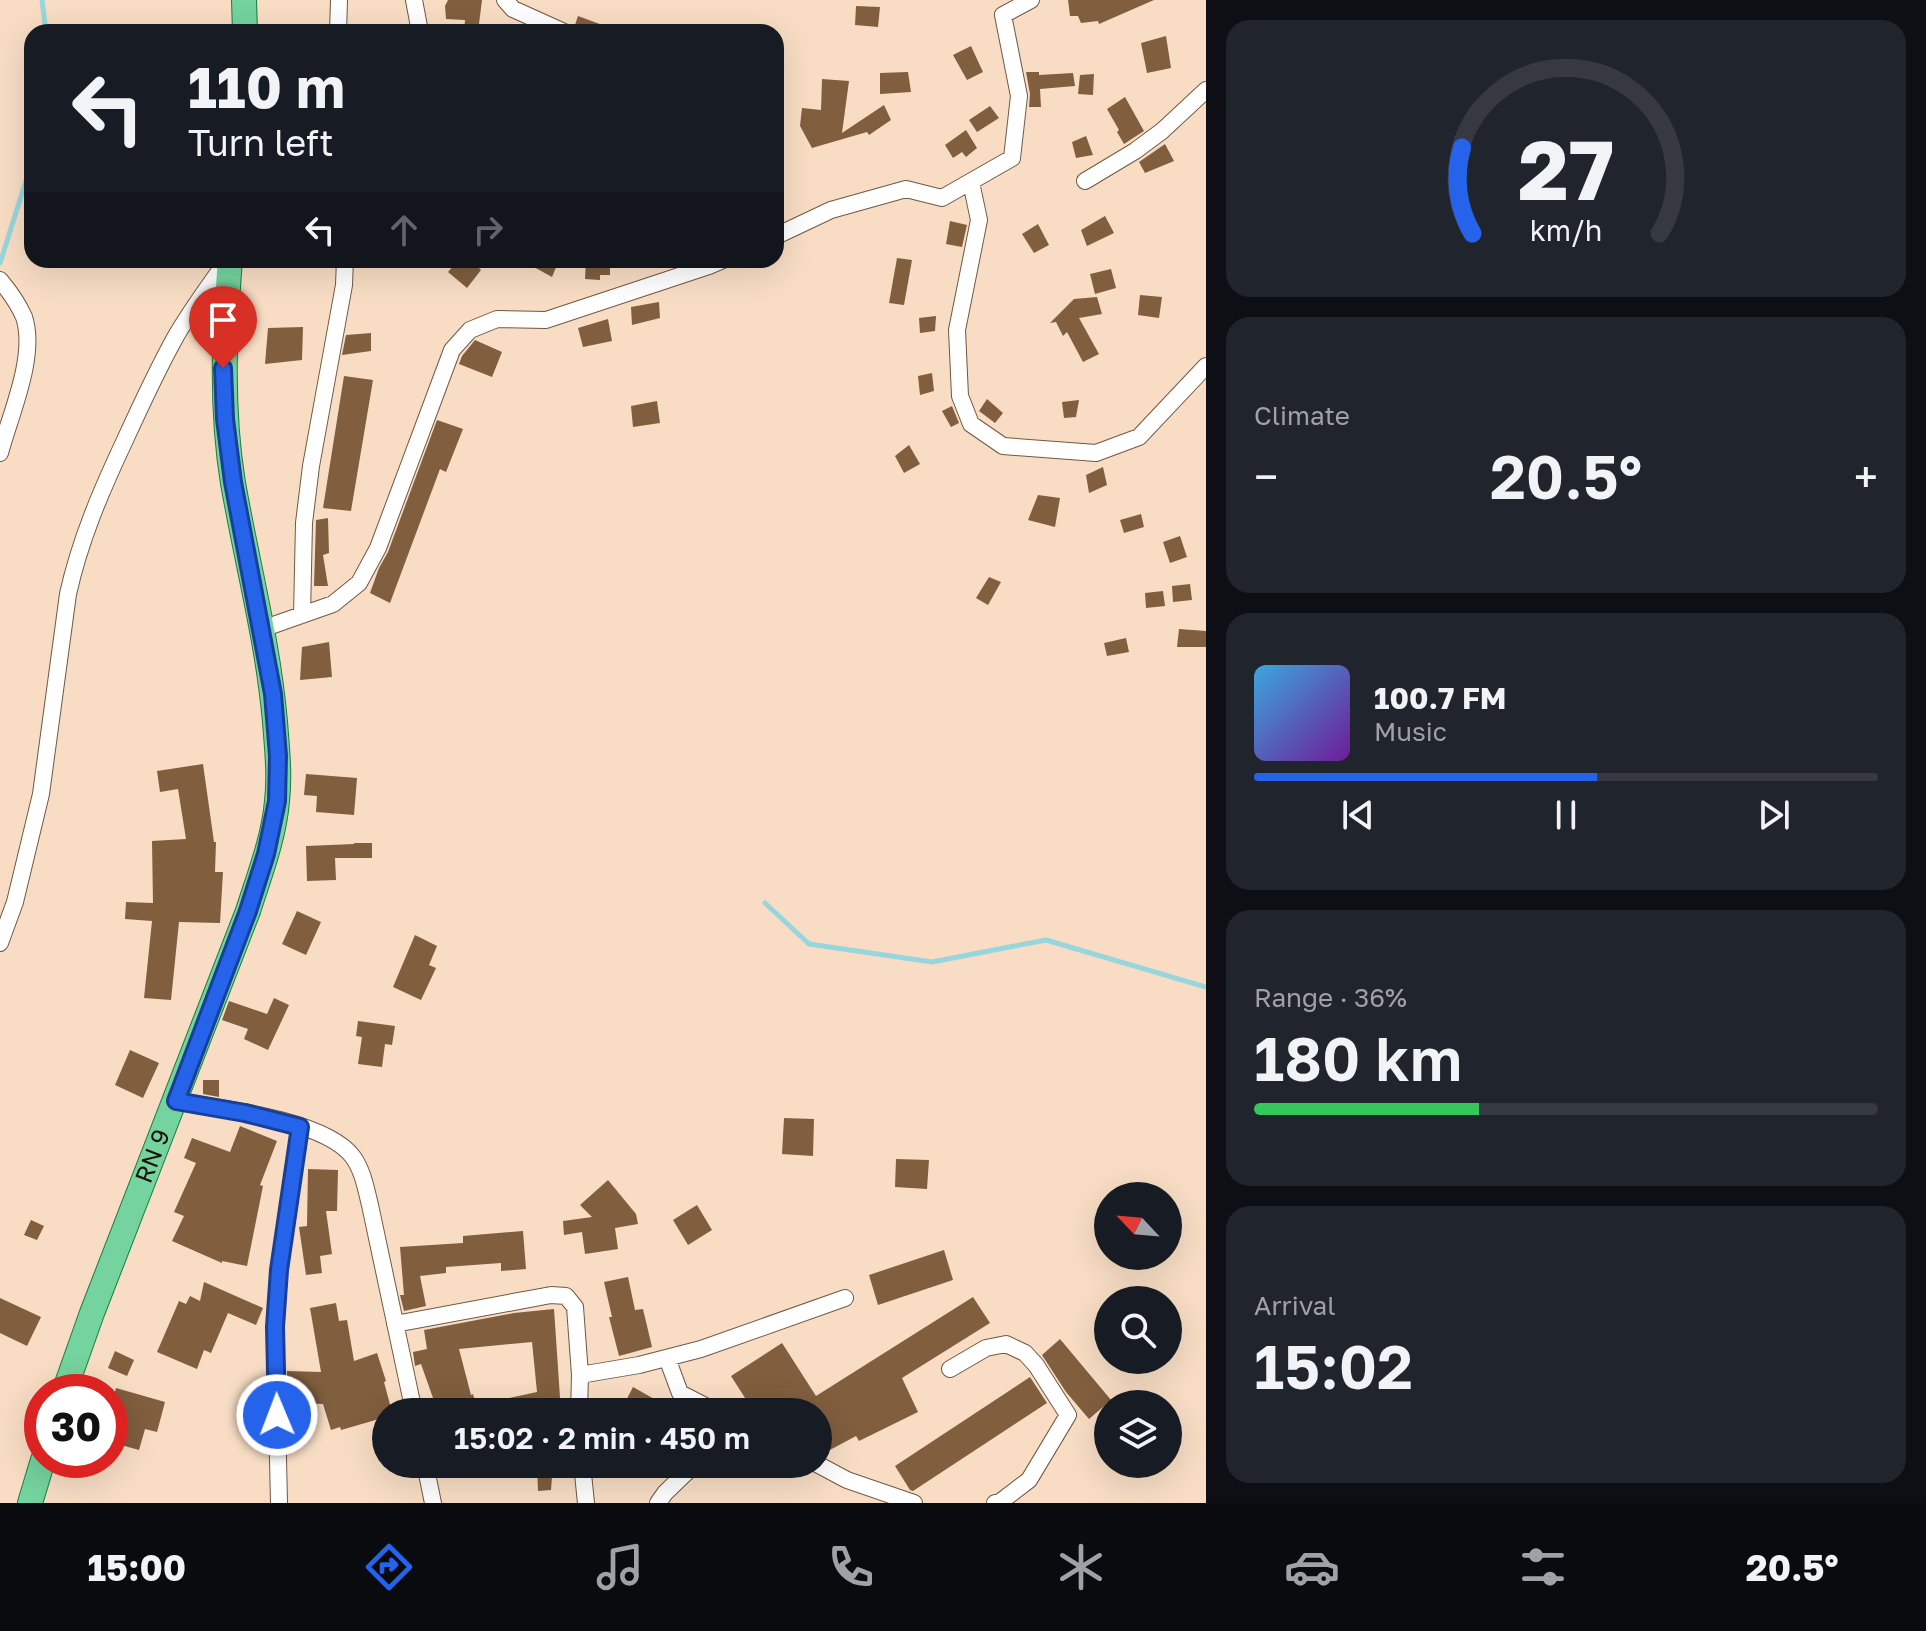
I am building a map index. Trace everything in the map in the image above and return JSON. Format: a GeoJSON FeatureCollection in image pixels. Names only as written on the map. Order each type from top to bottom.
{"type":"FeatureCollection","features":[{"type":"Feature","properties":{"kind":"main road"},"geometry":{"type":"LineString","coordinates":[[244,0],[245,24]]}},
{"type":"Feature","properties":{"kind":"main road","name":"RN 9"},"geometry":{"type":"LineString","coordinates":[[70,1374],[248,911],[266,854],[277,801],[278,756],[273,694],[233,482],[225,419],[223,368],[229,268]]}},
{"type":"Feature","properties":{"kind":"main road"},"geometry":{"type":"LineString","coordinates":[[30,1503],[38,1478]]}},
{"type":"Feature","properties":{"kind":"street"},"geometry":{"type":"LineString","coordinates":[[338,24],[339,0]]}},
{"type":"Feature","properties":{"kind":"street"},"geometry":{"type":"LineString","coordinates":[[414,0],[418,24]]}},
{"type":"Feature","properties":{"kind":"street"},"geometry":{"type":"LineString","coordinates":[[505,0],[513,9],[546,24]]}},
{"type":"Feature","properties":{"kind":"street"},"geometry":{"type":"LineString","coordinates":[[784,232],[831,210],[906,189],[942,198],[1012,158],[1019,96],[1003,15],[1031,0]]}},
{"type":"Feature","properties":{"kind":"street"},"geometry":{"type":"LineString","coordinates":[[1085,181],[1162,131],[1206,90]]}},
{"type":"Feature","properties":{"kind":"street"},"geometry":{"type":"LineString","coordinates":[[971,182],[979,220],[957,330],[960,396],[971,424],[1003,446],[1096,453],[1139,437],[1206,366]]}},
{"type":"Feature","properties":{"kind":"street"},"geometry":{"type":"LineString","coordinates":[[0,943],[15,902],[41,794],[68,594],[82,543],[97,498],[157,371],[178,333],[223,268]]}},
{"type":"Feature","properties":{"kind":"street"},"geometry":{"type":"LineString","coordinates":[[302,615],[304,523],[311,466],[342,299],[344,268]]}},
{"type":"Feature","properties":{"kind":"street"},"geometry":{"type":"LineString","coordinates":[[262,629],[333,604],[359,583],[378,548],[452,350],[470,330],[497,319],[546,320],[702,268]]}},
{"type":"Feature","properties":{"kind":"street"},"geometry":{"type":"LineString","coordinates":[[0,280],[14,296],[25,320],[28,346],[0,453]]}},
{"type":"Feature","properties":{"kind":"street"},"geometry":{"type":"LineString","coordinates":[[176,1101],[245,1113],[300,1127],[340,1145],[353,1158],[363,1179],[411,1398]]}},
{"type":"Feature","properties":{"kind":"street"},"geometry":{"type":"LineString","coordinates":[[279,1503],[275,1327],[280,1257],[300,1127]]}},
{"type":"Feature","properties":{"kind":"street"},"geometry":{"type":"LineString","coordinates":[[395,1324],[551,1295],[566,1296],[575,1307],[579,1398]]}},
{"type":"Feature","properties":{"kind":"street"},"geometry":{"type":"LineString","coordinates":[[580,1375],[667,1358],[743,1335],[845,1298]]}},
{"type":"Feature","properties":{"kind":"street"},"geometry":{"type":"LineString","coordinates":[[950,1369],[986,1348],[1006,1344],[1025,1353],[1036,1365],[1068,1415],[1029,1480],[995,1503]]}},
{"type":"Feature","properties":{"kind":"street"},"geometry":{"type":"LineString","coordinates":[[667,1358],[682,1398]]}},
{"type":"Feature","properties":{"kind":"street"},"geometry":{"type":"LineString","coordinates":[[680,1393],[690,1398]]}},
{"type":"Feature","properties":{"kind":"street"},"geometry":{"type":"LineString","coordinates":[[832,1472],[914,1503]]}},
{"type":"Feature","properties":{"kind":"street"},"geometry":{"type":"LineString","coordinates":[[428,1478],[433,1503]]}},
{"type":"Feature","properties":{"kind":"street"},"geometry":{"type":"LineString","coordinates":[[583,1478],[586,1503]]}},
{"type":"Feature","properties":{"kind":"street"},"geometry":{"type":"LineString","coordinates":[[658,1503],[681,1478]]}},
{"type":"Feature","properties":{"kind":"building"},"geometry":{"type":"Polygon","coordinates":[[[448,0],[482,0],[479,24],[446,19],[448,0]]]}},
{"type":"Feature","properties":{"kind":"building"},"geometry":{"type":"Polygon","coordinates":[[[1068,0],[1154,0],[1099,24],[1098,21],[1081,23],[1078,16],[1070,16],[1068,0]]]}},
{"type":"Feature","properties":{"kind":"building"},"geometry":{"type":"Polygon","coordinates":[[[856,6],[880,7],[878,27],[855,25],[856,6]]]}},
{"type":"Feature","properties":{"kind":"building"},"geometry":{"type":"Polygon","coordinates":[[[578,16],[600,24],[575,24],[578,16]]]}},
{"type":"Feature","properties":{"kind":"building"},"geometry":{"type":"Polygon","coordinates":[[[1166,36],[1171,68],[1147,73],[1141,43],[1166,36]]]}},
{"type":"Feature","properties":{"kind":"building"},"geometry":{"type":"Polygon","coordinates":[[[971,46],[983,72],[967,80],[953,55],[971,46]]]}},
{"type":"Feature","properties":{"kind":"building"},"geometry":{"type":"Polygon","coordinates":[[[908,72],[911,92],[880,94],[880,73],[908,72]]]}},
{"type":"Feature","properties":{"kind":"building"},"geometry":{"type":"Polygon","coordinates":[[[1026,72],[1039,72],[1039,75],[1073,73],[1075,86],[1040,89],[1041,107],[1029,107],[1026,72]]]}},
{"type":"Feature","properties":{"kind":"building"},"geometry":{"type":"Polygon","coordinates":[[[1094,74],[1093,95],[1078,94],[1080,75],[1094,74]]]}},
{"type":"Feature","properties":{"kind":"building"},"geometry":{"type":"Polygon","coordinates":[[[822,79],[849,81],[842,133],[884,105],[891,120],[869,135],[867,132],[812,148],[800,126],[802,108],[821,110],[822,79]]]}},
{"type":"Feature","properties":{"kind":"building"},"geometry":{"type":"Polygon","coordinates":[[[1125,97],[1144,131],[1124,144],[1107,109],[1125,97]]]}},
{"type":"Feature","properties":{"kind":"building"},"geometry":{"type":"Polygon","coordinates":[[[990,106],[999,118],[977,132],[969,120],[990,106]]]}},
{"type":"Feature","properties":{"kind":"building"},"geometry":{"type":"Polygon","coordinates":[[[966,130],[977,148],[966,157],[962,152],[953,158],[945,145],[966,130]]]}},
{"type":"Feature","properties":{"kind":"building"},"geometry":{"type":"Polygon","coordinates":[[[1086,136],[1093,155],[1076,158],[1072,142],[1086,136]]]}},
{"type":"Feature","properties":{"kind":"building"},"geometry":{"type":"Polygon","coordinates":[[[1165,144],[1174,161],[1145,173],[1139,162],[1165,144]]]}},
{"type":"Feature","properties":{"kind":"building"},"geometry":{"type":"Polygon","coordinates":[[[1105,216],[1114,233],[1087,246],[1081,230],[1105,216]]]}},
{"type":"Feature","properties":{"kind":"building"},"geometry":{"type":"Polygon","coordinates":[[[950,221],[967,225],[962,247],[946,244],[950,221]]]}},
{"type":"Feature","properties":{"kind":"building"},"geometry":{"type":"Polygon","coordinates":[[[1038,224],[1049,245],[1034,253],[1022,234],[1038,224]]]}},
{"type":"Feature","properties":{"kind":"building"},"geometry":{"type":"Polygon","coordinates":[[[897,258],[912,260],[904,305],[889,303],[897,258]]]}},
{"type":"Feature","properties":{"kind":"building"},"geometry":{"type":"Polygon","coordinates":[[[451,268],[481,270],[467,288],[448,272],[451,268]]]}},
{"type":"Feature","properties":{"kind":"building"},"geometry":{"type":"Polygon","coordinates":[[[536,268],[556,268],[552,277],[536,268]]]}},
{"type":"Feature","properties":{"kind":"building"},"geometry":{"type":"Polygon","coordinates":[[[586,268],[610,268],[610,275],[600,275],[600,280],[585,279],[586,268]]]}},
{"type":"Feature","properties":{"kind":"building"},"geometry":{"type":"Polygon","coordinates":[[[1111,269],[1116,288],[1095,294],[1090,274],[1111,269]]]}},
{"type":"Feature","properties":{"kind":"building"},"geometry":{"type":"Polygon","coordinates":[[[1140,295],[1162,297],[1159,318],[1138,315],[1140,295]]]}},
{"type":"Feature","properties":{"kind":"building"},"geometry":{"type":"Polygon","coordinates":[[[1097,297],[1102,314],[1079,318],[1099,354],[1083,362],[1067,332],[1063,336],[1056,322],[1050,323],[1074,299],[1097,297]]]}},
{"type":"Feature","properties":{"kind":"building"},"geometry":{"type":"Polygon","coordinates":[[[659,302],[660,318],[632,325],[631,307],[659,302]]]}},
{"type":"Feature","properties":{"kind":"building"},"geometry":{"type":"Polygon","coordinates":[[[936,316],[935,331],[920,333],[919,318],[936,316]]]}},
{"type":"Feature","properties":{"kind":"building"},"geometry":{"type":"Polygon","coordinates":[[[608,319],[612,341],[583,347],[578,328],[608,319]]]}},
{"type":"Feature","properties":{"kind":"building"},"geometry":{"type":"Polygon","coordinates":[[[303,327],[302,360],[265,364],[268,328],[303,327]]]}},
{"type":"Feature","properties":{"kind":"building"},"geometry":{"type":"Polygon","coordinates":[[[371,333],[371,351],[342,355],[346,335],[371,333]]]}},
{"type":"Feature","properties":{"kind":"building"},"geometry":{"type":"Polygon","coordinates":[[[475,340],[502,352],[492,377],[459,364],[475,340]]]}},
{"type":"Feature","properties":{"kind":"building"},"geometry":{"type":"Polygon","coordinates":[[[932,373],[934,391],[920,395],[918,376],[932,373]]]}},
{"type":"Feature","properties":{"kind":"building"},"geometry":{"type":"Polygon","coordinates":[[[344,376],[373,380],[351,511],[323,508],[344,376]]]}},
{"type":"Feature","properties":{"kind":"building"},"geometry":{"type":"Polygon","coordinates":[[[987,399],[1003,413],[995,423],[979,411],[987,399]]]}},
{"type":"Feature","properties":{"kind":"building"},"geometry":{"type":"Polygon","coordinates":[[[1079,400],[1076,417],[1064,418],[1062,402],[1079,400]]]}},
{"type":"Feature","properties":{"kind":"building"},"geometry":{"type":"Polygon","coordinates":[[[657,401],[660,423],[633,427],[631,406],[657,401]]]}},
{"type":"Feature","properties":{"kind":"building"},"geometry":{"type":"Polygon","coordinates":[[[952,406],[959,423],[951,427],[942,411],[952,406]]]}},
{"type":"Feature","properties":{"kind":"building"},"geometry":{"type":"Polygon","coordinates":[[[437,420],[463,429],[446,472],[440,469],[390,603],[370,593],[437,420]]]}},
{"type":"Feature","properties":{"kind":"building"},"geometry":{"type":"Polygon","coordinates":[[[909,445],[920,464],[904,473],[895,456],[909,445]]]}},
{"type":"Feature","properties":{"kind":"building"},"geometry":{"type":"Polygon","coordinates":[[[1103,467],[1107,485],[1089,493],[1086,475],[1103,467]]]}},
{"type":"Feature","properties":{"kind":"building"},"geometry":{"type":"Polygon","coordinates":[[[1038,495],[1060,498],[1055,527],[1028,520],[1038,495]]]}},
{"type":"Feature","properties":{"kind":"building"},"geometry":{"type":"Polygon","coordinates":[[[1141,514],[1144,527],[1124,533],[1120,520],[1141,514]]]}},
{"type":"Feature","properties":{"kind":"building"},"geometry":{"type":"Polygon","coordinates":[[[328,518],[329,553],[323,555],[328,586],[314,586],[316,520],[328,518]]]}},
{"type":"Feature","properties":{"kind":"building"},"geometry":{"type":"Polygon","coordinates":[[[1180,536],[1187,557],[1170,563],[1163,542],[1180,536]]]}},
{"type":"Feature","properties":{"kind":"building"},"geometry":{"type":"Polygon","coordinates":[[[989,577],[1001,582],[988,605],[976,598],[989,577]]]}},
{"type":"Feature","properties":{"kind":"building"},"geometry":{"type":"Polygon","coordinates":[[[1190,584],[1192,600],[1173,602],[1172,586],[1190,584]]]}},
{"type":"Feature","properties":{"kind":"building"},"geometry":{"type":"Polygon","coordinates":[[[1163,591],[1165,606],[1146,608],[1145,593],[1163,591]]]}},
{"type":"Feature","properties":{"kind":"building"},"geometry":{"type":"Polygon","coordinates":[[[1179,629],[1206,631],[1206,647],[1177,647],[1179,629]]]}},
{"type":"Feature","properties":{"kind":"building"},"geometry":{"type":"Polygon","coordinates":[[[1126,638],[1129,652],[1107,656],[1104,643],[1126,638]]]}},
{"type":"Feature","properties":{"kind":"building"},"geometry":{"type":"Polygon","coordinates":[[[329,642],[332,677],[300,680],[302,647],[329,642]]]}},
{"type":"Feature","properties":{"kind":"building"},"geometry":{"type":"Polygon","coordinates":[[[203,764],[216,842],[215,872],[223,872],[220,923],[179,922],[171,1000],[144,998],[152,921],[125,919],[126,902],[153,903],[152,841],[186,839],[178,789],[160,792],[157,771],[203,764]]]}},
{"type":"Feature","properties":{"kind":"building"},"geometry":{"type":"Polygon","coordinates":[[[306,774],[357,778],[354,815],[316,812],[317,796],[304,795],[306,774]]]}},
{"type":"Feature","properties":{"kind":"building"},"geometry":{"type":"Polygon","coordinates":[[[372,843],[372,858],[335,858],[336,880],[307,881],[306,846],[372,843]]]}},
{"type":"Feature","properties":{"kind":"building"},"geometry":{"type":"Polygon","coordinates":[[[297,911],[321,922],[306,955],[282,944],[297,911]]]}},
{"type":"Feature","properties":{"kind":"building"},"geometry":{"type":"Polygon","coordinates":[[[415,935],[437,946],[429,965],[436,968],[421,1000],[393,987],[415,935]]]}},
{"type":"Feature","properties":{"kind":"building"},"geometry":{"type":"Polygon","coordinates":[[[274,998],[289,1005],[268,1050],[244,1039],[248,1029],[222,1020],[229,1001],[267,1014],[274,998]]]}},
{"type":"Feature","properties":{"kind":"building"},"geometry":{"type":"Polygon","coordinates":[[[358,1021],[395,1026],[392,1045],[385,1044],[382,1067],[358,1064],[362,1037],[356,1036],[358,1021]]]}},
{"type":"Feature","properties":{"kind":"building"},"geometry":{"type":"Polygon","coordinates":[[[130,1050],[159,1063],[143,1098],[115,1085],[130,1050]]]}},
{"type":"Feature","properties":{"kind":"building"},"geometry":{"type":"Polygon","coordinates":[[[203,1080],[219,1080],[219,1097],[203,1094],[203,1080]]]}},
{"type":"Feature","properties":{"kind":"building"},"geometry":{"type":"Polygon","coordinates":[[[784,1118],[814,1119],[813,1156],[782,1154],[784,1118]]]}},
{"type":"Feature","properties":{"kind":"building"},"geometry":{"type":"Polygon","coordinates":[[[240,1126],[277,1141],[260,1185],[263,1186],[247,1266],[222,1263],[172,1241],[184,1216],[174,1212],[196,1163],[184,1158],[192,1138],[230,1152],[240,1126]]]}},
{"type":"Feature","properties":{"kind":"building"},"geometry":{"type":"Polygon","coordinates":[[[896,1159],[929,1160],[927,1189],[895,1187],[896,1159]]]}},
{"type":"Feature","properties":{"kind":"building"},"geometry":{"type":"Polygon","coordinates":[[[308,1169],[338,1170],[337,1211],[326,1211],[332,1254],[320,1256],[322,1273],[306,1275],[299,1227],[307,1226],[308,1169]]]}},
{"type":"Feature","properties":{"kind":"building"},"geometry":{"type":"Polygon","coordinates":[[[608,1180],[636,1214],[638,1224],[615,1228],[618,1249],[585,1254],[582,1232],[564,1235],[563,1221],[592,1217],[580,1205],[608,1180]]]}},
{"type":"Feature","properties":{"kind":"building"},"geometry":{"type":"Polygon","coordinates":[[[697,1205],[712,1230],[688,1245],[673,1220],[697,1205]]]}},
{"type":"Feature","properties":{"kind":"building"},"geometry":{"type":"Polygon","coordinates":[[[31,1220],[44,1226],[37,1240],[24,1235],[31,1220]]]}},
{"type":"Feature","properties":{"kind":"building"},"geometry":{"type":"Polygon","coordinates":[[[523,1231],[526,1269],[501,1271],[501,1263],[446,1267],[446,1273],[420,1276],[426,1306],[404,1311],[400,1295],[404,1295],[400,1247],[463,1243],[463,1236],[523,1231]]]}},
{"type":"Feature","properties":{"kind":"building"},"geometry":{"type":"Polygon","coordinates":[[[944,1250],[953,1280],[878,1305],[869,1275],[944,1250]]]}},
{"type":"Feature","properties":{"kind":"building"},"geometry":{"type":"Polygon","coordinates":[[[628,1277],[635,1310],[643,1309],[652,1347],[619,1356],[604,1282],[628,1277]]]}},
{"type":"Feature","properties":{"kind":"building"},"geometry":{"type":"Polygon","coordinates":[[[204,1282],[263,1308],[256,1325],[228,1313],[211,1353],[204,1350],[197,1369],[157,1352],[179,1301],[186,1304],[190,1296],[200,1301],[204,1282]]]}},
{"type":"Feature","properties":{"kind":"building"},"geometry":{"type":"Polygon","coordinates":[[[973,1297],[990,1323],[902,1378],[918,1412],[859,1441],[856,1436],[832,1449],[832,1398],[745,1398],[731,1376],[782,1343],[816,1396],[973,1297]]]}},
{"type":"Feature","properties":{"kind":"building"},"geometry":{"type":"Polygon","coordinates":[[[0,1298],[41,1317],[27,1346],[0,1333],[0,1298]]]}},
{"type":"Feature","properties":{"kind":"building"},"geometry":{"type":"Polygon","coordinates":[[[336,1303],[339,1321],[347,1320],[354,1361],[377,1353],[388,1398],[372,1398],[372,1421],[341,1430],[340,1427],[331,1430],[323,1404],[300,1403],[298,1443],[289,1443],[287,1371],[321,1372],[310,1308],[336,1303]]]}},
{"type":"Feature","properties":{"kind":"building"},"geometry":{"type":"Polygon","coordinates":[[[554,1309],[560,1398],[509,1398],[537,1392],[532,1342],[459,1349],[474,1398],[433,1398],[421,1364],[415,1366],[413,1352],[427,1349],[424,1330],[514,1313],[554,1309]]]}},
{"type":"Feature","properties":{"kind":"building"},"geometry":{"type":"Polygon","coordinates":[[[1060,1339],[1103,1390],[1094,1390],[1094,1415],[1089,1419],[1066,1392],[1042,1355],[1060,1339]]]}},
{"type":"Feature","properties":{"kind":"building"},"geometry":{"type":"Polygon","coordinates":[[[115,1351],[134,1360],[128,1374],[108,1368],[115,1351]]]}},
{"type":"Feature","properties":{"kind":"building"},"geometry":{"type":"Polygon","coordinates":[[[1030,1377],[1047,1403],[913,1491],[910,1490],[895,1466],[1030,1377]]]}},
{"type":"Feature","properties":{"kind":"building"},"geometry":{"type":"Polygon","coordinates":[[[633,1387],[652,1398],[627,1398],[633,1387]]]}},
{"type":"Feature","properties":{"kind":"building"},"geometry":{"type":"Polygon","coordinates":[[[128,1391],[165,1402],[157,1432],[145,1429],[139,1450],[128,1447],[128,1391]]]}},
{"type":"Feature","properties":{"kind":"building"},"geometry":{"type":"Polygon","coordinates":[[[538,1478],[552,1478],[551,1490],[538,1491],[538,1478]]]}},
{"type":"Feature","properties":{"kind":"waterway"},"geometry":{"type":"LineString","coordinates":[[42,0],[45,24]]}},
{"type":"Feature","properties":{"kind":"waterway"},"geometry":{"type":"LineString","coordinates":[[0,263],[24,187]]}},
{"type":"Feature","properties":{"kind":"waterway"},"geometry":{"type":"LineString","coordinates":[[765,903],[809,944],[932,962],[1046,940],[1206,987]]}},
{"type":"Feature","properties":{"kind":"route"},"geometry":{"type":"LineString","coordinates":[[223,368],[225,419],[233,482],[273,694],[278,756],[277,801],[266,854],[248,911],[176,1101],[245,1113],[300,1127],[279,1270],[275,1327],[277,1415]]}}]}
